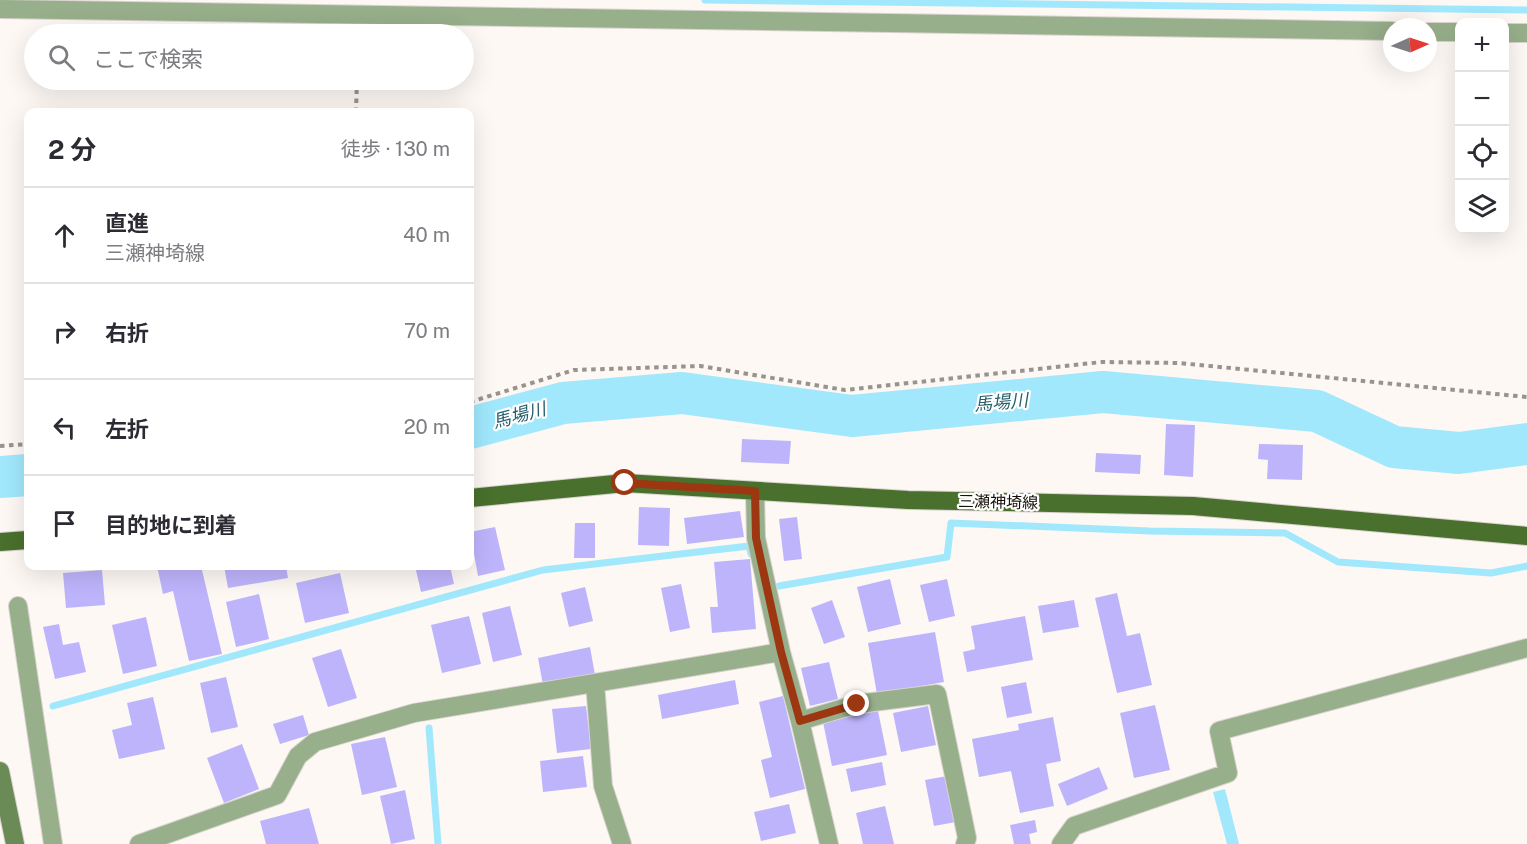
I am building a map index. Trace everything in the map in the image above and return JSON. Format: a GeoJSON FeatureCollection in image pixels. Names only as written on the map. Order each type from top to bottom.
{"type":"FeatureCollection","features":[{"type":"Feature","properties":{"kind":"main road","name":"三瀬神埼線"},"geometry":{"type":"LineString","coordinates":[[474,498],[625,483],[908,500],[1192,506],[1527,536]]}},
{"type":"Feature","properties":{"kind":"main road"},"geometry":{"type":"LineString","coordinates":[[0,542],[24,540]]}},
{"type":"Feature","properties":{"kind":"street"},"geometry":{"type":"LineString","coordinates":[[0,9],[457,8],[1383,31]]}},
{"type":"Feature","properties":{"kind":"street"},"geometry":{"type":"LineString","coordinates":[[1437,32],[1455,32]]}},
{"type":"Feature","properties":{"kind":"street"},"geometry":{"type":"LineString","coordinates":[[1509,33],[1527,33]]}},
{"type":"Feature","properties":{"kind":"street"},"geometry":{"type":"LineString","coordinates":[[755,491],[756,538],[781,652],[829,844]]}},
{"type":"Feature","properties":{"kind":"street"},"geometry":{"type":"LineString","coordinates":[[18,606],[53,844]]}},
{"type":"Feature","properties":{"kind":"street"},"geometry":{"type":"LineString","coordinates":[[1061,844],[1074,826],[1228,774],[1219,731],[1527,648]]}},
{"type":"Feature","properties":{"kind":"street"},"geometry":{"type":"LineString","coordinates":[[139,844],[277,795],[298,756],[315,742],[414,713],[781,652]]}},
{"type":"Feature","properties":{"kind":"street"},"geometry":{"type":"LineString","coordinates":[[595,683],[603,786],[622,844]]}},
{"type":"Feature","properties":{"kind":"street"},"geometry":{"type":"LineString","coordinates":[[800,721],[857,704],[937,694],[967,838],[965,844]]}},
{"type":"Feature","properties":{"kind":"street"},"geometry":{"type":"LineString","coordinates":[[0,771],[15,844]]}},
{"type":"Feature","properties":{"kind":"path"},"geometry":{"type":"LineString","coordinates":[[356,108],[357,90]]}},
{"type":"Feature","properties":{"kind":"path"},"geometry":{"type":"LineString","coordinates":[[474,401],[574,369],[700,366],[845,390],[1102,362],[1179,363],[1527,397]]}},
{"type":"Feature","properties":{"kind":"path"},"geometry":{"type":"LineString","coordinates":[[0,446],[24,444]]}},
{"type":"Feature","properties":{"kind":"water"},"geometry":{"type":"Polygon","coordinates":[[[1225,789],[1239,844],[1227,844],[1213,792],[1225,789]]]}},
{"type":"Feature","properties":{"kind":"building"},"geometry":{"type":"Polygon","coordinates":[[[1166,424],[1195,425],[1193,477],[1164,475],[1166,424]]]}},
{"type":"Feature","properties":{"kind":"building"},"geometry":{"type":"Polygon","coordinates":[[[742,439],[791,441],[789,464],[741,462],[742,439]]]}},
{"type":"Feature","properties":{"kind":"building"},"geometry":{"type":"Polygon","coordinates":[[[1259,444],[1303,445],[1302,480],[1267,479],[1268,460],[1258,459],[1259,444]]]}},
{"type":"Feature","properties":{"kind":"building"},"geometry":{"type":"Polygon","coordinates":[[[1096,453],[1141,455],[1140,474],[1095,472],[1096,453]]]}},
{"type":"Feature","properties":{"kind":"building"},"geometry":{"type":"Polygon","coordinates":[[[639,507],[670,508],[669,546],[638,545],[639,507]]]}},
{"type":"Feature","properties":{"kind":"building"},"geometry":{"type":"Polygon","coordinates":[[[740,511],[744,537],[687,544],[684,518],[740,511]]]}},
{"type":"Feature","properties":{"kind":"building"},"geometry":{"type":"Polygon","coordinates":[[[797,517],[802,559],[784,561],[779,519],[797,517]]]}},
{"type":"Feature","properties":{"kind":"building"},"geometry":{"type":"Polygon","coordinates":[[[575,523],[595,523],[595,558],[574,558],[575,523]]]}},
{"type":"Feature","properties":{"kind":"building"},"geometry":{"type":"Polygon","coordinates":[[[495,527],[505,570],[478,576],[474,554],[474,531],[495,527]]]}},
{"type":"Feature","properties":{"kind":"building"},"geometry":{"type":"Polygon","coordinates":[[[750,559],[756,629],[712,633],[710,607],[718,607],[714,562],[750,559]]]}},
{"type":"Feature","properties":{"kind":"building"},"geometry":{"type":"Polygon","coordinates":[[[102,570],[105,605],[66,608],[63,573],[102,570]]]}},
{"type":"Feature","properties":{"kind":"building"},"geometry":{"type":"Polygon","coordinates":[[[158,570],[202,570],[222,654],[189,661],[173,591],[163,594],[158,570]]]}},
{"type":"Feature","properties":{"kind":"building"},"geometry":{"type":"Polygon","coordinates":[[[225,570],[287,570],[288,578],[228,588],[225,570]]]}},
{"type":"Feature","properties":{"kind":"building"},"geometry":{"type":"Polygon","coordinates":[[[416,570],[451,570],[454,584],[421,592],[416,570]]]}},
{"type":"Feature","properties":{"kind":"building"},"geometry":{"type":"Polygon","coordinates":[[[340,573],[349,613],[305,623],[296,583],[340,573]]]}},
{"type":"Feature","properties":{"kind":"building"},"geometry":{"type":"Polygon","coordinates":[[[890,579],[901,624],[868,632],[857,587],[890,579]]]}},
{"type":"Feature","properties":{"kind":"building"},"geometry":{"type":"Polygon","coordinates":[[[947,579],[955,616],[929,622],[920,585],[947,579]]]}},
{"type":"Feature","properties":{"kind":"building"},"geometry":{"type":"Polygon","coordinates":[[[681,584],[690,628],[670,632],[661,588],[681,584]]]}},
{"type":"Feature","properties":{"kind":"building"},"geometry":{"type":"Polygon","coordinates":[[[585,587],[593,621],[569,627],[561,593],[585,587]]]}},
{"type":"Feature","properties":{"kind":"building"},"geometry":{"type":"Polygon","coordinates":[[[1117,593],[1127,636],[1140,633],[1152,685],[1117,693],[1095,598],[1117,593]]]}},
{"type":"Feature","properties":{"kind":"building"},"geometry":{"type":"Polygon","coordinates":[[[259,594],[269,639],[236,647],[226,602],[259,594]]]}},
{"type":"Feature","properties":{"kind":"building"},"geometry":{"type":"Polygon","coordinates":[[[832,600],[845,637],[824,644],[811,608],[832,600]]]}},
{"type":"Feature","properties":{"kind":"building"},"geometry":{"type":"Polygon","coordinates":[[[1074,600],[1079,627],[1043,633],[1038,606],[1074,600]]]}},
{"type":"Feature","properties":{"kind":"building"},"geometry":{"type":"Polygon","coordinates":[[[510,606],[522,655],[493,662],[482,613],[510,606]]]}},
{"type":"Feature","properties":{"kind":"building"},"geometry":{"type":"Polygon","coordinates":[[[469,616],[481,664],[442,673],[431,625],[469,616]]]}},
{"type":"Feature","properties":{"kind":"building"},"geometry":{"type":"Polygon","coordinates":[[[1025,616],[1033,660],[967,672],[963,652],[975,649],[971,626],[1025,616]]]}},
{"type":"Feature","properties":{"kind":"building"},"geometry":{"type":"Polygon","coordinates":[[[146,617],[157,666],[123,674],[112,625],[146,617]]]}},
{"type":"Feature","properties":{"kind":"building"},"geometry":{"type":"Polygon","coordinates":[[[59,624],[63,645],[79,642],[86,672],[55,679],[43,627],[59,624]]]}},
{"type":"Feature","properties":{"kind":"building"},"geometry":{"type":"Polygon","coordinates":[[[935,632],[944,682],[877,694],[868,643],[935,632]]]}},
{"type":"Feature","properties":{"kind":"building"},"geometry":{"type":"Polygon","coordinates":[[[590,647],[595,675],[543,685],[538,658],[590,647]]]}},
{"type":"Feature","properties":{"kind":"building"},"geometry":{"type":"Polygon","coordinates":[[[341,649],[357,698],[328,707],[312,658],[341,649]]]}},
{"type":"Feature","properties":{"kind":"building"},"geometry":{"type":"Polygon","coordinates":[[[829,662],[838,699],[810,706],[801,668],[829,662]]]}},
{"type":"Feature","properties":{"kind":"building"},"geometry":{"type":"Polygon","coordinates":[[[226,677],[238,727],[211,733],[200,683],[226,677]]]}},
{"type":"Feature","properties":{"kind":"building"},"geometry":{"type":"Polygon","coordinates":[[[735,680],[739,704],[662,719],[658,695],[735,680]]]}},
{"type":"Feature","properties":{"kind":"building"},"geometry":{"type":"Polygon","coordinates":[[[1026,682],[1032,713],[1007,718],[1001,687],[1026,682]]]}},
{"type":"Feature","properties":{"kind":"building"},"geometry":{"type":"Polygon","coordinates":[[[783,696],[805,789],[770,798],[761,760],[772,757],[759,702],[783,696]]]}},
{"type":"Feature","properties":{"kind":"building"},"geometry":{"type":"Polygon","coordinates":[[[153,697],[165,749],[119,759],[112,730],[132,725],[127,703],[153,697]]]}},
{"type":"Feature","properties":{"kind":"building"},"geometry":{"type":"Polygon","coordinates":[[[1155,705],[1170,770],[1134,778],[1120,713],[1155,705]]]}},
{"type":"Feature","properties":{"kind":"building"},"geometry":{"type":"Polygon","coordinates":[[[586,706],[591,749],[557,753],[552,709],[586,706]]]}},
{"type":"Feature","properties":{"kind":"building"},"geometry":{"type":"Polygon","coordinates":[[[928,706],[936,745],[901,752],[893,713],[928,706]]]}},
{"type":"Feature","properties":{"kind":"building"},"geometry":{"type":"Polygon","coordinates":[[[878,711],[887,755],[832,766],[823,722],[878,711]]]}},
{"type":"Feature","properties":{"kind":"building"},"geometry":{"type":"Polygon","coordinates":[[[303,715],[309,735],[280,744],[273,724],[303,715]]]}},
{"type":"Feature","properties":{"kind":"building"},"geometry":{"type":"Polygon","coordinates":[[[1053,717],[1061,761],[1046,764],[1054,806],[1020,813],[1011,771],[979,777],[972,739],[1019,730],[1018,724],[1053,717]]]}},
{"type":"Feature","properties":{"kind":"building"},"geometry":{"type":"Polygon","coordinates":[[[385,737],[397,787],[362,795],[351,744],[385,737]]]}},
{"type":"Feature","properties":{"kind":"building"},"geometry":{"type":"Polygon","coordinates":[[[242,744],[259,789],[224,803],[207,758],[242,744]]]}},
{"type":"Feature","properties":{"kind":"building"},"geometry":{"type":"Polygon","coordinates":[[[583,756],[587,787],[543,792],[540,761],[583,756]]]}},
{"type":"Feature","properties":{"kind":"building"},"geometry":{"type":"Polygon","coordinates":[[[882,762],[886,785],[851,792],[846,769],[882,762]]]}},
{"type":"Feature","properties":{"kind":"building"},"geometry":{"type":"Polygon","coordinates":[[[1099,767],[1108,789],[1067,806],[1058,784],[1099,767]]]}},
{"type":"Feature","properties":{"kind":"building"},"geometry":{"type":"Polygon","coordinates":[[[947,776],[956,822],[934,826],[925,780],[947,776]]]}},
{"type":"Feature","properties":{"kind":"building"},"geometry":{"type":"Polygon","coordinates":[[[405,790],[415,839],[391,844],[380,796],[405,790]]]}},
{"type":"Feature","properties":{"kind":"building"},"geometry":{"type":"Polygon","coordinates":[[[789,804],[796,833],[761,841],[754,812],[789,804]]]}},
{"type":"Feature","properties":{"kind":"building"},"geometry":{"type":"Polygon","coordinates":[[[885,806],[894,844],[863,844],[856,813],[885,806]]]}},
{"type":"Feature","properties":{"kind":"building"},"geometry":{"type":"Polygon","coordinates":[[[309,808],[319,844],[266,844],[260,821],[309,808]]]}},
{"type":"Feature","properties":{"kind":"building"},"geometry":{"type":"Polygon","coordinates":[[[1035,820],[1037,832],[1029,834],[1031,844],[1014,844],[1010,825],[1035,820]]]}},
{"type":"Feature","properties":{"kind":"waterway"},"geometry":{"type":"LineString","coordinates":[[705,0],[1527,10]]}},
{"type":"Feature","properties":{"kind":"waterway","name":"馬場川"},"geometry":{"type":"LineString","coordinates":[[474,427],[563,403],[682,393],[852,416],[1103,392],[1317,411],[1394,447],[1459,453],[1527,444]]}},
{"type":"Feature","properties":{"kind":"waterway","name":"馬場川"},"geometry":{"type":"LineString","coordinates":[[0,477],[24,475]]}},
{"type":"Feature","properties":{"kind":"waterway"},"geometry":{"type":"LineString","coordinates":[[779,586],[947,557],[951,523],[1150,531],[1285,533],[1338,562],[1491,573],[1527,566]]}},
{"type":"Feature","properties":{"kind":"waterway"},"geometry":{"type":"LineString","coordinates":[[53,706],[543,570],[749,546],[751,554]]}},
{"type":"Feature","properties":{"kind":"waterway"},"geometry":{"type":"LineString","coordinates":[[429,728],[438,844]]}},
{"type":"Feature","properties":{"kind":"route"},"geometry":{"type":"LineString","coordinates":[[625,483],[755,491],[756,538],[781,652],[800,721],[857,704]]}}]}
